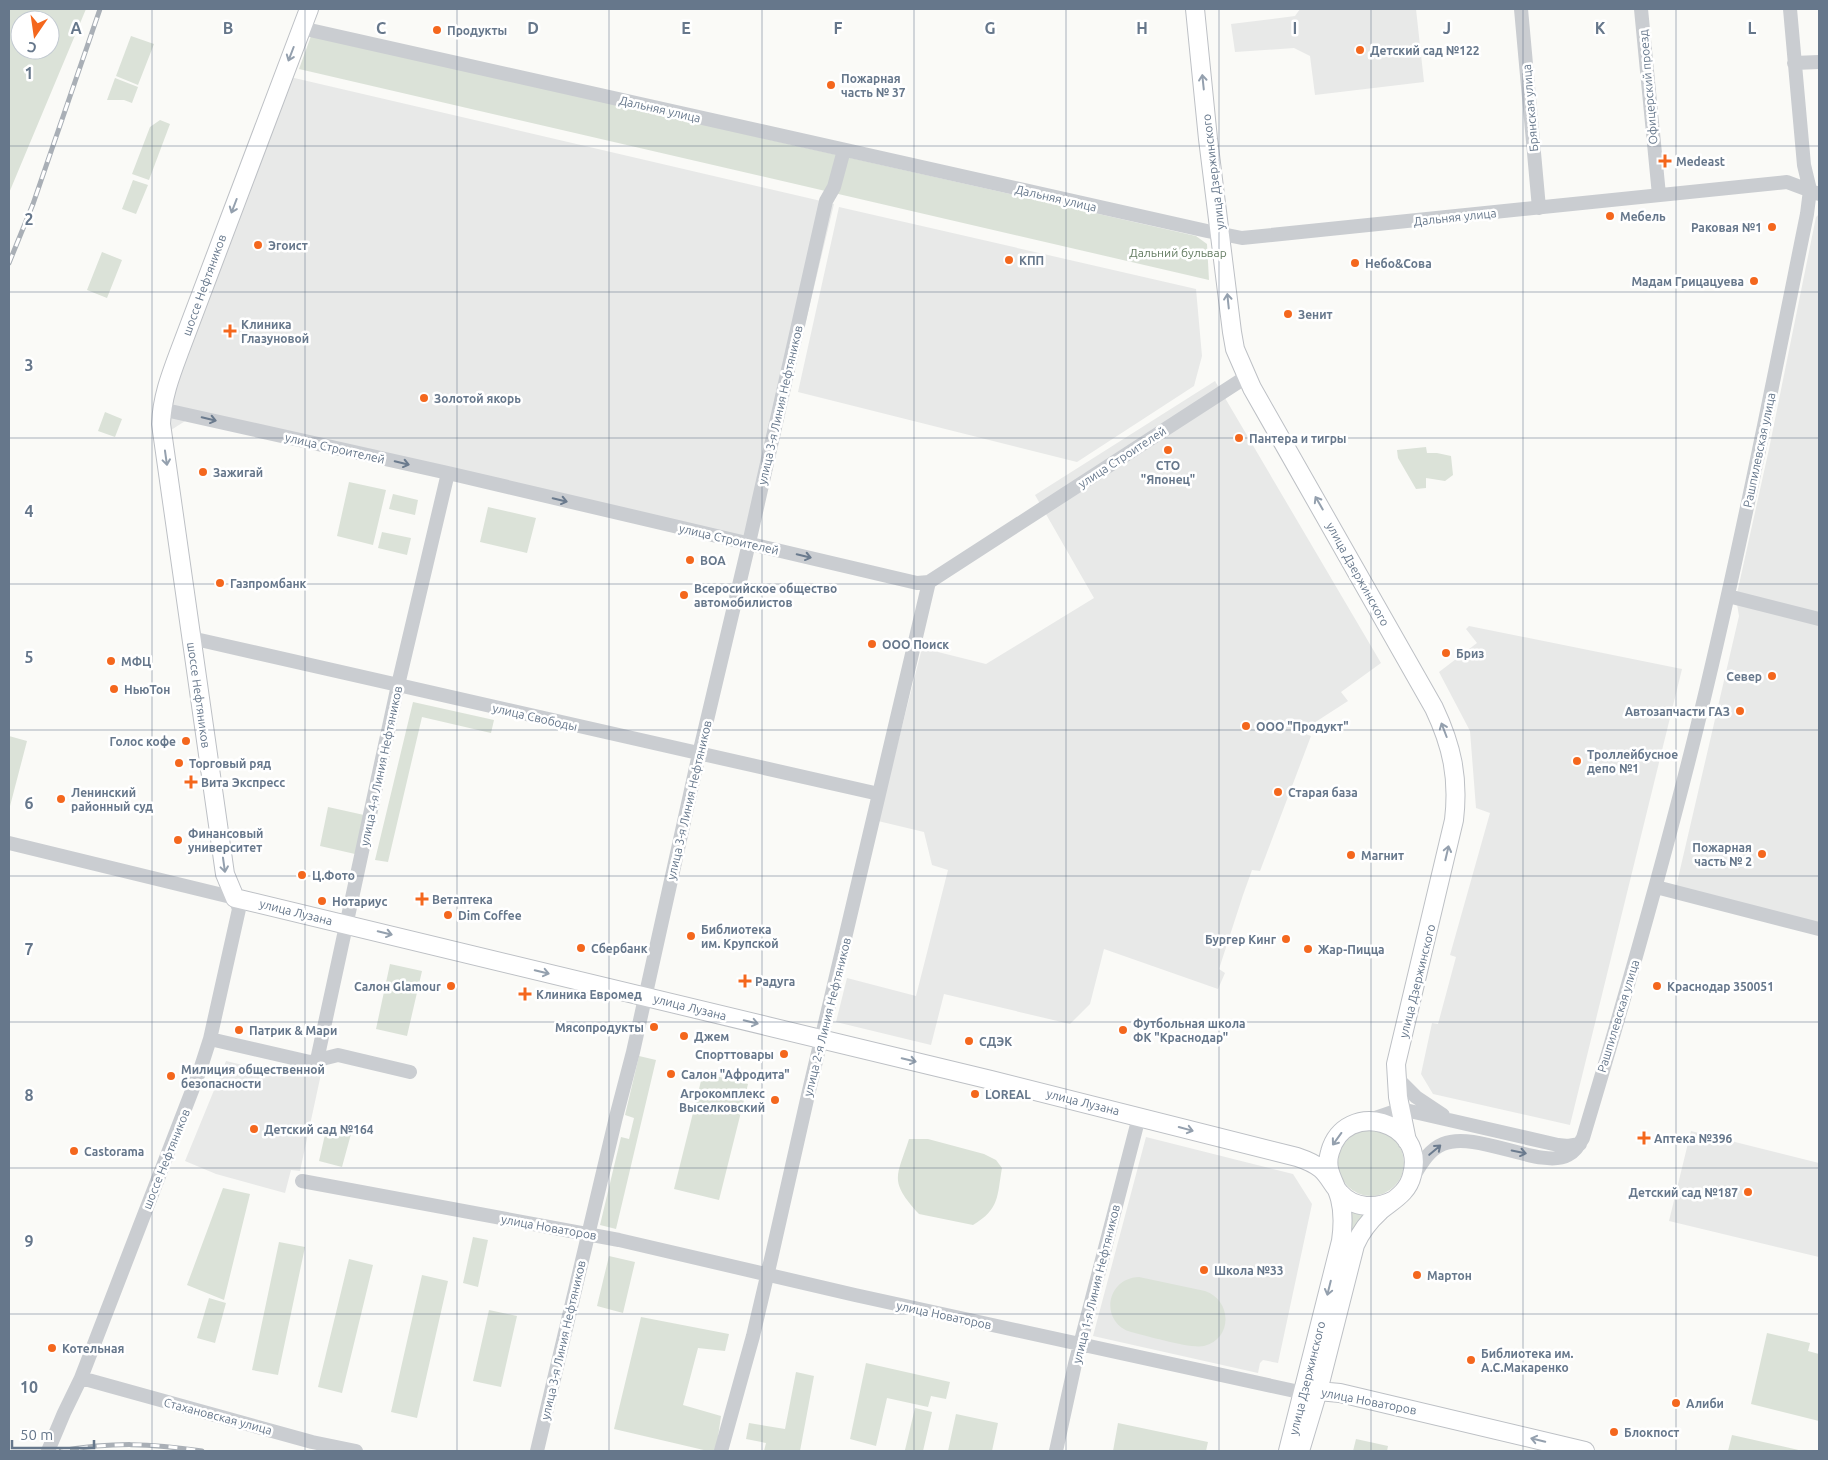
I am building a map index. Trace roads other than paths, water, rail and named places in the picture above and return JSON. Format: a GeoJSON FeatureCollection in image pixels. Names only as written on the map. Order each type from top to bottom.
{"type":"FeatureCollection","features":[{"type":"Feature","properties":{"kind":"main road","name":"шоссе Нефтяников"},"geometry":{"type":"LineString","coordinates":[[235,898],[225,874],[161,424],[162,409],[164,394],[180,350],[309,9]]}},
{"type":"Feature","properties":{"kind":"main road","name":"улица Дзержинского"},"geometry":{"type":"LineString","coordinates":[[1195,9],[1208,139],[1235,349],[1246,376],[1434,708],[1449,744],[1453,760],[1456,802],[1454,820],[1398,1058],[1397,1078],[1401,1110],[1414,1161],[1410,1181],[1404,1192],[1381,1210],[1365,1226],[1355,1245],[1311,1392],[1288,1451]]}},
{"type":"Feature","properties":{"kind":"main road","name":"улица Лузана"},"geometry":{"type":"LineString","coordinates":[[235,898],[1139,1116],[1297,1157],[1316,1165],[1334,1185]]}},
{"type":"Feature","properties":{"kind":"main road","name":"улица Дзержинского"},"geometry":{"type":"LineString","coordinates":[[1300,1451],[1342,1232],[1343,1214],[1340,1199],[1330,1175],[1328,1158],[1332,1146],[1345,1130],[1367,1121]]}},
{"type":"Feature","properties":{"kind":"main road"},"geometry":{"type":"LineString","coordinates":[[1367,1121],[1381,1122],[1392,1126],[1408,1141]]}},
{"type":"Feature","properties":{"kind":"main road"},"geometry":{"type":"LineString","coordinates":[[1334,1185],[1350,1201],[1361,1205],[1378,1206],[1394,1200]]}},
{"type":"Feature","properties":{"kind":"main road","name":"улица Новаторов"},"geometry":{"type":"LineString","coordinates":[[1311,1392],[1340,1394],[1392,1405],[1585,1451]]}},
{"type":"Feature","properties":{"kind":"street","name":"Брянская улица"},"geometry":{"type":"LineString","coordinates":[[1521,9],[1539,208]]}},
{"type":"Feature","properties":{"kind":"street","name":"Офицерский проезд"},"geometry":{"type":"LineString","coordinates":[[1641,9],[1659,195]]}},
{"type":"Feature","properties":{"kind":"street","name":"Рашпилевская улица"},"geometry":{"type":"LineString","coordinates":[[1580,1144],[1645,929],[1707,688],[1728,596],[1807,214],[1815,192],[1804,165],[1790,9]]}},
{"type":"Feature","properties":{"kind":"street","name":"Дальняя улица"},"geometry":{"type":"LineString","coordinates":[[301,28],[1242,238],[1786,182],[1815,192]]}},
{"type":"Feature","properties":{"kind":"street"},"geometry":{"type":"LineString","coordinates":[[1794,62],[1819,62]]}},
{"type":"Feature","properties":{"kind":"street","name":"улица 3-я Линия Нефтяников"},"geometry":{"type":"LineString","coordinates":[[538,1451],[588,1234],[635,1044],[699,754],[749,543],[825,205],[834,187],[844,150]]}},
{"type":"Feature","properties":{"kind":"street","name":"улица Строителей"},"geometry":{"type":"LineString","coordinates":[[162,409],[448,473],[917,583],[929,582],[1246,376]]}},
{"type":"Feature","properties":{"kind":"street","name":"улица 4-я Линия Нефтяников"},"geometry":{"type":"LineString","coordinates":[[317,1060],[398,685],[448,473]]}},
{"type":"Feature","properties":{"kind":"street","name":"улица 2-я Линия Нефтяников"},"geometry":{"type":"LineString","coordinates":[[722,1451],[768,1275],[929,582]]}},
{"type":"Feature","properties":{"kind":"street"},"geometry":{"type":"LineString","coordinates":[[1728,596],[1819,619]]}},
{"type":"Feature","properties":{"kind":"street","name":"улица Свободы"},"geometry":{"type":"LineString","coordinates":[[191,638],[879,794]]}},
{"type":"Feature","properties":{"kind":"street","name":"улица Лузана"},"geometry":{"type":"LineString","coordinates":[[9,843],[235,898]]}},
{"type":"Feature","properties":{"kind":"street"},"geometry":{"type":"LineString","coordinates":[[1656,887],[1819,929]]}},
{"type":"Feature","properties":{"kind":"street","name":"шоссе Нефтяников"},"geometry":{"type":"LineString","coordinates":[[48,1451],[81,1378],[193,1090],[210,1038],[239,909],[235,898]]}},
{"type":"Feature","properties":{"kind":"street"},"geometry":{"type":"LineString","coordinates":[[210,1038],[310,1062],[338,1055],[410,1072]]}},
{"type":"Feature","properties":{"kind":"street"},"geometry":{"type":"LineString","coordinates":[[1397,1078],[1416,1097],[1434,1110],[1455,1121]]}},
{"type":"Feature","properties":{"kind":"street"},"geometry":{"type":"LineString","coordinates":[[1367,1121],[1401,1110],[1558,1145],[1580,1144]]}},
{"type":"Feature","properties":{"kind":"street","name":"улица 1-я Линия Нефтяников"},"geometry":{"type":"LineString","coordinates":[[1056,1451],[1080,1346],[1139,1116]]}},
{"type":"Feature","properties":{"kind":"street"},"geometry":{"type":"LineString","coordinates":[[1410,1181],[1433,1150],[1450,1142],[1472,1142],[1538,1156],[1557,1158],[1568,1156],[1580,1144]]}},
{"type":"Feature","properties":{"kind":"street","name":"улица Новаторов"},"geometry":{"type":"LineString","coordinates":[[302,1181],[588,1234],[1080,1346],[1311,1392]]}},
{"type":"Feature","properties":{"kind":"street","name":"Стахановская улица"},"geometry":{"type":"LineString","coordinates":[[81,1378],[303,1439],[356,1451]]}},
{"type":"Feature","properties":{"kind":"railway"},"geometry":{"type":"LineString","coordinates":[[9,263],[33,204],[100,9]]}},
{"type":"Feature","properties":{"kind":"railway"},"geometry":{"type":"LineString","coordinates":[[61,1451],[114,1445],[165,1446],[202,1451]]}},
{"type":"Feature","properties":{"kind":"place","name":"Продукты"},"geometry":{"type":"Point","coordinates":[437,30]}},
{"type":"Feature","properties":{"kind":"place","name":"Детский сад №122"},"geometry":{"type":"Point","coordinates":[1360,50]}},
{"type":"Feature","properties":{"kind":"place","name":"Пожарная часть № 37"},"geometry":{"type":"Point","coordinates":[831,85]}},
{"type":"Feature","properties":{"kind":"place","name":"Medeast"},"geometry":{"type":"Point","coordinates":[1665,161]}},
{"type":"Feature","properties":{"kind":"place","name":"Мебель"},"geometry":{"type":"Point","coordinates":[1610,216]}},
{"type":"Feature","properties":{"kind":"place","name":"Раковая №1"},"geometry":{"type":"Point","coordinates":[1772,227]}},
{"type":"Feature","properties":{"kind":"place","name":"Эгоист"},"geometry":{"type":"Point","coordinates":[258,245]}},
{"type":"Feature","properties":{"kind":"place","name":"КПП"},"geometry":{"type":"Point","coordinates":[1009,260]}},
{"type":"Feature","properties":{"kind":"place","name":"Небо&Сова"},"geometry":{"type":"Point","coordinates":[1355,263]}},
{"type":"Feature","properties":{"kind":"place","name":"Мадам Грицацуева"},"geometry":{"type":"Point","coordinates":[1754,281]}},
{"type":"Feature","properties":{"kind":"place","name":"Зенит"},"geometry":{"type":"Point","coordinates":[1288,314]}},
{"type":"Feature","properties":{"kind":"place","name":"Клиника Глазуновой"},"geometry":{"type":"Point","coordinates":[230,331]}},
{"type":"Feature","properties":{"kind":"place","name":"Золотой якорь"},"geometry":{"type":"Point","coordinates":[424,398]}},
{"type":"Feature","properties":{"kind":"place","name":"Пантера и тигры"},"geometry":{"type":"Point","coordinates":[1239,438]}},
{"type":"Feature","properties":{"kind":"place","name":"СТО \"Японец\""},"geometry":{"type":"Point","coordinates":[1168,450]}},
{"type":"Feature","properties":{"kind":"place","name":"Зажигай"},"geometry":{"type":"Point","coordinates":[203,472]}},
{"type":"Feature","properties":{"kind":"place","name":"ВОА"},"geometry":{"type":"Point","coordinates":[690,560]}},
{"type":"Feature","properties":{"kind":"place","name":"Газпромбанк"},"geometry":{"type":"Point","coordinates":[220,583]}},
{"type":"Feature","properties":{"kind":"place","name":"Всеросийское общество автомобилистов"},"geometry":{"type":"Point","coordinates":[684,595]}},
{"type":"Feature","properties":{"kind":"place","name":"ООО Поиск"},"geometry":{"type":"Point","coordinates":[872,644]}},
{"type":"Feature","properties":{"kind":"place","name":"Бриз"},"geometry":{"type":"Point","coordinates":[1446,653]}},
{"type":"Feature","properties":{"kind":"place","name":"МФЦ"},"geometry":{"type":"Point","coordinates":[111,661]}},
{"type":"Feature","properties":{"kind":"place","name":"Север"},"geometry":{"type":"Point","coordinates":[1772,676]}},
{"type":"Feature","properties":{"kind":"place","name":"НьюТон"},"geometry":{"type":"Point","coordinates":[114,689]}},
{"type":"Feature","properties":{"kind":"place","name":"Автозапчасти ГАЗ"},"geometry":{"type":"Point","coordinates":[1740,711]}},
{"type":"Feature","properties":{"kind":"place","name":"ООО \"Продукт\""},"geometry":{"type":"Point","coordinates":[1246,726]}},
{"type":"Feature","properties":{"kind":"place","name":"Голос кофе"},"geometry":{"type":"Point","coordinates":[186,741]}},
{"type":"Feature","properties":{"kind":"place","name":"Троллейбусное депо №1"},"geometry":{"type":"Point","coordinates":[1577,761]}},
{"type":"Feature","properties":{"kind":"place","name":"Торговый ряд"},"geometry":{"type":"Point","coordinates":[179,763]}},
{"type":"Feature","properties":{"kind":"place","name":"Вита Экспресс"},"geometry":{"type":"Point","coordinates":[191,782]}},
{"type":"Feature","properties":{"kind":"place","name":"Старая база"},"geometry":{"type":"Point","coordinates":[1278,792]}},
{"type":"Feature","properties":{"kind":"place","name":"Ленинский районный суд"},"geometry":{"type":"Point","coordinates":[61,799]}},
{"type":"Feature","properties":{"kind":"place","name":"Финансовый университет"},"geometry":{"type":"Point","coordinates":[178,840]}},
{"type":"Feature","properties":{"kind":"place","name":"Пожарная часть № 2"},"geometry":{"type":"Point","coordinates":[1762,854]}},
{"type":"Feature","properties":{"kind":"place","name":"Магнит"},"geometry":{"type":"Point","coordinates":[1351,855]}},
{"type":"Feature","properties":{"kind":"place","name":"Ц.Фото"},"geometry":{"type":"Point","coordinates":[302,875]}},
{"type":"Feature","properties":{"kind":"place","name":"Ветаптека"},"geometry":{"type":"Point","coordinates":[422,899]}},
{"type":"Feature","properties":{"kind":"place","name":"Нотариус"},"geometry":{"type":"Point","coordinates":[322,901]}},
{"type":"Feature","properties":{"kind":"place","name":"Dim Coffee"},"geometry":{"type":"Point","coordinates":[448,915]}},
{"type":"Feature","properties":{"kind":"place","name":"Библиотека им. Крупской"},"geometry":{"type":"Point","coordinates":[691,936]}},
{"type":"Feature","properties":{"kind":"place","name":"Бургер Кинг"},"geometry":{"type":"Point","coordinates":[1286,939]}},
{"type":"Feature","properties":{"kind":"place","name":"Сбербанк"},"geometry":{"type":"Point","coordinates":[581,948]}},
{"type":"Feature","properties":{"kind":"place","name":"Жар-Пицца"},"geometry":{"type":"Point","coordinates":[1308,949]}},
{"type":"Feature","properties":{"kind":"place","name":"Радуга"},"geometry":{"type":"Point","coordinates":[745,981]}},
{"type":"Feature","properties":{"kind":"place","name":"Салон Glamour"},"geometry":{"type":"Point","coordinates":[451,986]}},
{"type":"Feature","properties":{"kind":"place","name":"Краснодар 350051"},"geometry":{"type":"Point","coordinates":[1657,986]}},
{"type":"Feature","properties":{"kind":"place","name":"Клиника Евромед"},"geometry":{"type":"Point","coordinates":[525,994]}},
{"type":"Feature","properties":{"kind":"place","name":"Мясопродукты"},"geometry":{"type":"Point","coordinates":[654,1027]}},
{"type":"Feature","properties":{"kind":"place","name":"Патрик & Мари"},"geometry":{"type":"Point","coordinates":[239,1030]}},
{"type":"Feature","properties":{"kind":"place","name":"Футбольная школа ФК \"Краснодар\""},"geometry":{"type":"Point","coordinates":[1123,1030]}},
{"type":"Feature","properties":{"kind":"place","name":"Джем"},"geometry":{"type":"Point","coordinates":[684,1036]}},
{"type":"Feature","properties":{"kind":"place","name":"СДЭК"},"geometry":{"type":"Point","coordinates":[969,1041]}},
{"type":"Feature","properties":{"kind":"place","name":"Спорттовары"},"geometry":{"type":"Point","coordinates":[784,1054]}},
{"type":"Feature","properties":{"kind":"place","name":"Салон \"Афродита\""},"geometry":{"type":"Point","coordinates":[671,1074]}},
{"type":"Feature","properties":{"kind":"place","name":"Милиция общественной безопасности"},"geometry":{"type":"Point","coordinates":[171,1076]}},
{"type":"Feature","properties":{"kind":"place","name":"LOREAL"},"geometry":{"type":"Point","coordinates":[975,1094]}},
{"type":"Feature","properties":{"kind":"place","name":"Агрокомплекс Выселковский"},"geometry":{"type":"Point","coordinates":[775,1100]}},
{"type":"Feature","properties":{"kind":"place","name":"Детский сад №164"},"geometry":{"type":"Point","coordinates":[254,1129]}},
{"type":"Feature","properties":{"kind":"place","name":"Аптека №396"},"geometry":{"type":"Point","coordinates":[1644,1138]}},
{"type":"Feature","properties":{"kind":"place","name":"Castorama"},"geometry":{"type":"Point","coordinates":[74,1151]}},
{"type":"Feature","properties":{"kind":"place","name":"Детский сад №187"},"geometry":{"type":"Point","coordinates":[1748,1192]}},
{"type":"Feature","properties":{"kind":"place","name":"Школа №33"},"geometry":{"type":"Point","coordinates":[1204,1270]}},
{"type":"Feature","properties":{"kind":"place","name":"Мартон"},"geometry":{"type":"Point","coordinates":[1417,1275]}},
{"type":"Feature","properties":{"kind":"place","name":"Котельная"},"geometry":{"type":"Point","coordinates":[52,1348]}},
{"type":"Feature","properties":{"kind":"place","name":"Библиотека им. А.С.Макаренко"},"geometry":{"type":"Point","coordinates":[1471,1360]}},
{"type":"Feature","properties":{"kind":"place","name":"Алиби"},"geometry":{"type":"Point","coordinates":[1676,1403]}},
{"type":"Feature","properties":{"kind":"place","name":"Блокпост"},"geometry":{"type":"Point","coordinates":[1614,1432]}},
{"type":"Feature","properties":{"kind":"park label","name":"Дальний бульвар"},"geometry":{"type":"Point","coordinates":[1178,252]}}]}
